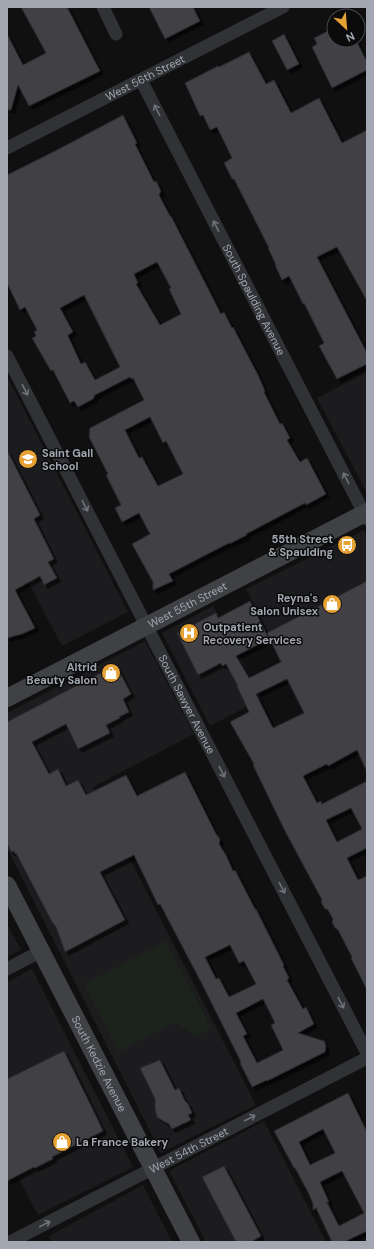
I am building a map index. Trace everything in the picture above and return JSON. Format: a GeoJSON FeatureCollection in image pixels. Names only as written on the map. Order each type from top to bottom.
{"type":"FeatureCollection","features":[{"type":"Feature","properties":{"kind":"main road","name":"West 55th Street"},"geometry":{"type":"LineString","coordinates":[[7,698],[366,514]]}},
{"type":"Feature","properties":{"kind":"main road","name":"South Kedzie Avenue"},"geometry":{"type":"LineString","coordinates":[[7,885],[191,1242]]}},
{"type":"Feature","properties":{"kind":"street"},"geometry":{"type":"LineString","coordinates":[[102,7],[116,34]]}},
{"type":"Feature","properties":{"kind":"street","name":"West 56th Street"},"geometry":{"type":"LineString","coordinates":[[7,148],[283,7]]}},
{"type":"Feature","properties":{"kind":"street","name":"South Spaulding Avenue"},"geometry":{"type":"LineString","coordinates":[[141,80],[366,514]]}},
{"type":"Feature","properties":{"kind":"street","name":"South Sawyer Avenue"},"geometry":{"type":"LineString","coordinates":[[7,356],[367,1053]]}},
{"type":"Feature","properties":{"kind":"street"},"geometry":{"type":"LineString","coordinates":[[7,969],[41,951]]}},
{"type":"Feature","properties":{"kind":"street","name":"West 54th Street"},"geometry":{"type":"LineString","coordinates":[[10,1242],[367,1058]]}},
{"type":"Feature","properties":{"kind":"shaded area"},"geometry":{"type":"Polygon","coordinates":[[[367,372],[367,493],[317,398],[367,372]]]}},
{"type":"Feature","properties":{"kind":"shaded area","name":"Saint Gall School"},"geometry":{"type":"Polygon","coordinates":[[[7,376],[128,612],[62,646],[7,542],[7,376]]]}},
{"type":"Feature","properties":{"kind":"shaded area"},"geometry":{"type":"Polygon","coordinates":[[[364,530],[367,537],[367,646],[293,684],[246,589],[364,530]]]}},
{"type":"Feature","properties":{"kind":"shaded area"},"geometry":{"type":"Polygon","coordinates":[[[213,606],[262,699],[210,726],[162,633],[213,606]]]}},
{"type":"Feature","properties":{"kind":"shaded area"},"geometry":{"type":"Polygon","coordinates":[[[145,641],[194,734],[93,787],[256,1105],[161,1153],[7,848],[7,713],[145,641]]]}},
{"type":"Feature","properties":{"kind":"shaded area"},"geometry":{"type":"Polygon","coordinates":[[[7,924],[21,950],[7,957],[7,924]]]}},
{"type":"Feature","properties":{"kind":"shaded area"},"geometry":{"type":"Polygon","coordinates":[[[166,941],[211,1028],[196,1036],[175,1022],[119,1052],[84,984],[166,941]]]}},
{"type":"Feature","properties":{"kind":"shaded area"},"geometry":{"type":"Polygon","coordinates":[[[32,969],[133,1167],[38,1215],[7,1155],[7,982],[32,969]]]}},
{"type":"Feature","properties":{"kind":"shaded area"},"geometry":{"type":"Polygon","coordinates":[[[264,1121],[326,1242],[206,1242],[169,1171],[264,1121]]]}},
{"type":"Feature","properties":{"kind":"shaded area"},"geometry":{"type":"Polygon","coordinates":[[[143,1185],[172,1242],[52,1242],[49,1236],[143,1185]]]}},
{"type":"Feature","properties":{"kind":"building"},"geometry":{"type":"Polygon","coordinates":[[[21,7],[67,7],[100,71],[29,106],[18,85],[11,110],[7,109],[7,34],[23,65],[46,53],[21,7]]]}},
{"type":"Feature","properties":{"kind":"building"},"geometry":{"type":"Polygon","coordinates":[[[149,7],[193,7],[200,21],[165,39],[149,7]]]}},
{"type":"Feature","properties":{"kind":"building"},"geometry":{"type":"Polygon","coordinates":[[[326,32],[326,48],[360,48],[367,62],[367,70],[332,88],[312,47],[317,44],[314,38],[326,32]]]}},
{"type":"Feature","properties":{"kind":"building"},"geometry":{"type":"Polygon","coordinates":[[[284,34],[299,64],[287,70],[272,41],[284,34]]]}},
{"type":"Feature","properties":{"kind":"building"},"geometry":{"type":"Polygon","coordinates":[[[249,52],[266,84],[274,80],[291,113],[319,98],[342,143],[367,130],[367,301],[337,247],[317,257],[367,353],[367,364],[337,379],[319,346],[324,343],[304,303],[303,304],[289,276],[282,280],[269,248],[234,179],[232,179],[224,163],[232,158],[217,127],[210,130],[203,115],[200,116],[185,83],[249,52]]]}},
{"type":"Feature","properties":{"kind":"building"},"geometry":{"type":"Polygon","coordinates":[[[123,115],[137,143],[135,144],[154,182],[156,181],[161,191],[159,195],[221,314],[224,312],[232,328],[233,327],[258,375],[265,391],[264,392],[280,424],[282,423],[290,438],[287,440],[300,462],[307,458],[326,494],[306,505],[305,503],[246,534],[247,535],[169,574],[173,581],[153,590],[153,582],[132,544],[150,534],[139,513],[122,522],[115,508],[121,505],[106,475],[108,474],[89,437],[90,428],[144,400],[133,378],[131,379],[130,377],[95,395],[93,399],[78,407],[74,401],[70,403],[53,370],[51,371],[32,338],[36,336],[34,332],[37,330],[25,307],[20,310],[7,283],[7,175],[123,115]],[[157,262],[134,274],[138,283],[136,284],[160,325],[181,314],[169,289],[171,288],[157,262]],[[84,295],[60,308],[73,332],[68,336],[81,364],[85,362],[95,380],[120,367],[84,295]],[[150,417],[125,430],[139,458],[142,457],[158,486],[183,474],[166,441],[163,443],[150,417]]]}},
{"type":"Feature","properties":{"kind":"building"},"geometry":{"type":"Polygon","coordinates":[[[7,450],[40,515],[34,519],[54,559],[48,562],[57,578],[44,585],[40,576],[15,590],[35,628],[22,634],[7,638],[7,450]]]}},
{"type":"Feature","properties":{"kind":"building"},"geometry":{"type":"Polygon","coordinates":[[[367,581],[367,772],[357,750],[328,766],[327,764],[303,776],[317,803],[321,801],[322,804],[367,781],[367,848],[347,858],[358,880],[367,876],[367,990],[351,958],[352,957],[338,930],[332,922],[333,919],[321,902],[322,900],[285,831],[253,765],[254,764],[230,722],[249,712],[238,686],[226,664],[222,666],[221,663],[198,675],[177,633],[216,613],[218,618],[250,601],[269,639],[236,656],[249,678],[281,662],[267,633],[367,581]],[[287,679],[256,694],[273,728],[304,713],[287,679]],[[351,808],[326,820],[337,842],[362,829],[351,808]]]}},
{"type":"Feature","properties":{"kind":"building"},"geometry":{"type":"Polygon","coordinates":[[[116,665],[131,694],[123,699],[129,712],[106,725],[110,733],[78,749],[66,724],[32,742],[49,774],[58,769],[66,786],[78,780],[86,795],[126,775],[137,796],[185,772],[216,834],[220,839],[219,844],[256,909],[284,965],[283,966],[289,978],[287,980],[303,1009],[306,1007],[314,1024],[298,1033],[324,1041],[326,1046],[325,1052],[252,1087],[202,984],[160,904],[158,905],[134,855],[100,872],[125,920],[65,952],[56,927],[16,853],[15,854],[14,851],[11,852],[7,843],[7,722],[116,665]],[[230,945],[205,957],[216,979],[219,978],[229,997],[256,984],[244,961],[239,963],[230,945]],[[263,999],[236,1013],[247,1034],[243,1036],[257,1063],[283,1050],[271,1025],[275,1023],[263,999]]]}},
{"type":"Feature","properties":{"kind":"building"},"geometry":{"type":"Polygon","coordinates":[[[64,1051],[103,1131],[52,1157],[53,1159],[7,1181],[7,1079],[64,1051]]]}},
{"type":"Feature","properties":{"kind":"building"},"geometry":{"type":"Polygon","coordinates":[[[160,1060],[175,1090],[179,1088],[192,1113],[188,1115],[191,1120],[172,1129],[169,1124],[157,1117],[155,1099],[140,1068],[160,1060]]]}},
{"type":"Feature","properties":{"kind":"building"},"geometry":{"type":"Polygon","coordinates":[[[348,1093],[367,1132],[367,1231],[344,1242],[332,1242],[316,1208],[313,1210],[313,1204],[309,1194],[274,1131],[348,1093]],[[323,1129],[299,1142],[310,1165],[335,1153],[323,1129]],[[342,1171],[320,1182],[329,1202],[327,1202],[339,1226],[364,1213],[342,1171]]]}},
{"type":"Feature","properties":{"kind":"building"},"geometry":{"type":"Polygon","coordinates":[[[224,1166],[261,1236],[251,1242],[236,1242],[202,1177],[224,1166]]]}},
{"type":"Feature","properties":{"kind":"place","name":"Saint Gall School"},"geometry":{"type":"Point","coordinates":[28,459]}},
{"type":"Feature","properties":{"kind":"place","name":"55th Street & Spaulding"},"geometry":{"type":"Point","coordinates":[347,545]}},
{"type":"Feature","properties":{"kind":"place","name":"Reyna's Salon Unisex"},"geometry":{"type":"Point","coordinates":[332,604]}},
{"type":"Feature","properties":{"kind":"place","name":"Outpatient Recovery Services"},"geometry":{"type":"Point","coordinates":[189,633]}},
{"type":"Feature","properties":{"kind":"place","name":"Altrid Beauty Salon"},"geometry":{"type":"Point","coordinates":[111,673]}},
{"type":"Feature","properties":{"kind":"place","name":"La France Bakery"},"geometry":{"type":"Point","coordinates":[62,1142]}}]}
